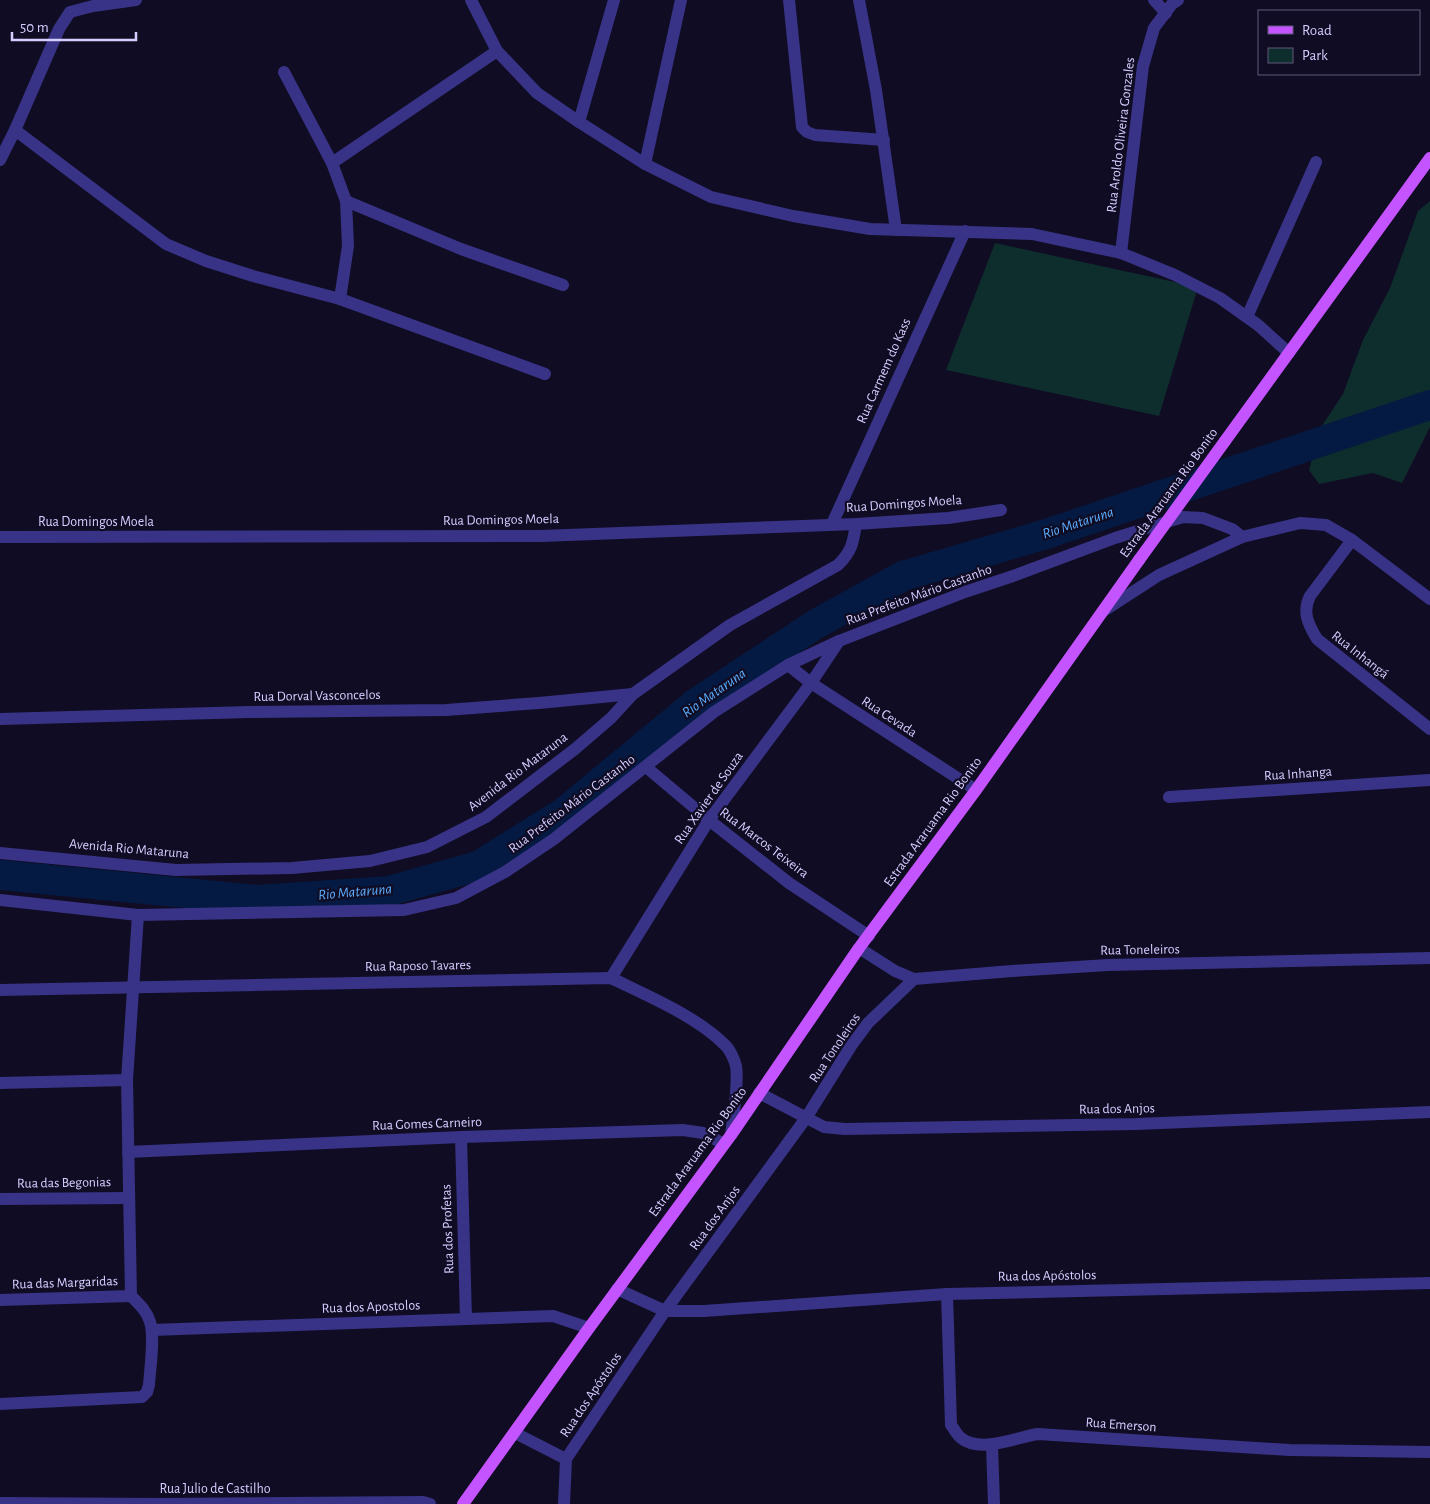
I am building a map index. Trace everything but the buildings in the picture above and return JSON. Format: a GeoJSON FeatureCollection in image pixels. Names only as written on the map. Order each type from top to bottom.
{"type":"FeatureCollection","features":[{"type":"Feature","properties":{"kind":"main road","name":"Estrada Araruama Rio Bonito"},"geometry":{"type":"LineString","coordinates":[[463,1504],[617,1289],[727,1140],[859,948],[976,790],[1139,560],[1430,158]]}},
{"type":"Feature","properties":{"kind":"street"},"geometry":{"type":"LineString","coordinates":[[0,160],[59,29],[70,12],[93,6],[136,0]]}},
{"type":"Feature","properties":{"kind":"street"},"geometry":{"type":"LineString","coordinates":[[471,0],[497,51],[538,92],[579,122],[645,164],[711,197],[793,216],[870,229],[1032,234],[1121,253],[1175,275],[1212,294],[1247,317],[1289,352]]}},
{"type":"Feature","properties":{"kind":"street"},"geometry":{"type":"LineString","coordinates":[[579,122],[614,0]]}},
{"type":"Feature","properties":{"kind":"street"},"geometry":{"type":"LineString","coordinates":[[645,164],[681,0]]}},
{"type":"Feature","properties":{"kind":"street"},"geometry":{"type":"LineString","coordinates":[[789,0],[802,127],[807,132],[816,135],[884,140]]}},
{"type":"Feature","properties":{"kind":"street"},"geometry":{"type":"LineString","coordinates":[[859,0],[884,140],[896,230]]}},
{"type":"Feature","properties":{"kind":"street"},"geometry":{"type":"LineString","coordinates":[[1154,0],[1166,13]]}},
{"type":"Feature","properties":{"kind":"street","name":"Rua Aroldo Oliveira Gonzales"},"geometry":{"type":"LineString","coordinates":[[1121,253],[1143,66],[1154,28],[1178,0]]}},
{"type":"Feature","properties":{"kind":"street"},"geometry":{"type":"LineString","coordinates":[[332,163],[497,51]]}},
{"type":"Feature","properties":{"kind":"street"},"geometry":{"type":"LineString","coordinates":[[284,72],[332,163],[346,202],[348,246],[340,299]]}},
{"type":"Feature","properties":{"kind":"street"},"geometry":{"type":"LineString","coordinates":[[15,130],[166,244],[206,261],[340,299],[545,374]]}},
{"type":"Feature","properties":{"kind":"street"},"geometry":{"type":"LineString","coordinates":[[1247,317],[1316,162]]}},
{"type":"Feature","properties":{"kind":"street"},"geometry":{"type":"LineString","coordinates":[[346,202],[462,248],[563,285]]}},
{"type":"Feature","properties":{"kind":"street","name":"Rua Carmem do Kass"},"geometry":{"type":"LineString","coordinates":[[832,524],[965,231]]}},
{"type":"Feature","properties":{"kind":"street","name":"Rua Domingos Moela"},"geometry":{"type":"LineString","coordinates":[[0,537],[541,536],[856,524],[948,518],[1001,510]]}},
{"type":"Feature","properties":{"kind":"street","name":"Rua Prefeito Mário Castanho"},"geometry":{"type":"LineString","coordinates":[[0,900],[138,915],[404,910],[456,898],[505,872],[554,839],[714,712],[788,665],[839,641],[965,592],[1115,538],[1183,517],[1203,518],[1232,529],[1242,536]]}},
{"type":"Feature","properties":{"kind":"street"},"geometry":{"type":"LineString","coordinates":[[1103,611],[1159,575],[1242,536],[1300,523],[1326,525],[1352,540],[1430,599]]}},
{"type":"Feature","properties":{"kind":"street","name":"Avenida Rio Mataruna"},"geometry":{"type":"LineString","coordinates":[[0,853],[176,870],[292,868],[370,861],[426,847],[486,817],[611,718],[633,694],[730,625],[838,565],[848,555],[853,545],[856,524]]}},
{"type":"Feature","properties":{"kind":"street","name":"Rua Inhangá"},"geometry":{"type":"LineString","coordinates":[[1352,540],[1310,596],[1306,604],[1305,616],[1317,639],[1430,729]]}},
{"type":"Feature","properties":{"kind":"street","name":"Rua Xavier de Souza"},"geometry":{"type":"LineString","coordinates":[[611,978],[708,820],[811,683],[839,641]]}},
{"type":"Feature","properties":{"kind":"street","name":"Rua Cevada"},"geometry":{"type":"LineString","coordinates":[[788,665],[811,683],[976,790]]}},
{"type":"Feature","properties":{"kind":"street","name":"Rua Dorval Vasconcelos"},"geometry":{"type":"LineString","coordinates":[[0,719],[248,712],[446,710],[633,694]]}},
{"type":"Feature","properties":{"kind":"street","name":"Rua Marcos Teixeira"},"geometry":{"type":"LineString","coordinates":[[646,767],[708,820],[789,883],[869,936]]}},
{"type":"Feature","properties":{"kind":"street","name":"Rua Inhanga"},"geometry":{"type":"LineString","coordinates":[[1169,797],[1430,780]]}},
{"type":"Feature","properties":{"kind":"street"},"geometry":{"type":"LineString","coordinates":[[0,1404],[142,1397],[150,1385],[152,1330],[144,1309],[132,1296],[128,1198],[126,1080],[138,915]]}},
{"type":"Feature","properties":{"kind":"street","name":"Rua Toneleiros"},"geometry":{"type":"LineString","coordinates":[[859,948],[895,971],[914,979],[1108,965],[1430,958]]}},
{"type":"Feature","properties":{"kind":"street","name":"Rua Raposo Tavares"},"geometry":{"type":"LineString","coordinates":[[0,990],[611,978],[703,1027],[728,1047],[736,1066],[736,1091],[727,1140]]}},
{"type":"Feature","properties":{"kind":"street","name":"Rua Tonoleiros"},"geometry":{"type":"LineString","coordinates":[[806,1118],[851,1046],[868,1023],[914,979]]}},
{"type":"Feature","properties":{"kind":"street"},"geometry":{"type":"LineString","coordinates":[[0,1082],[126,1080]]}},
{"type":"Feature","properties":{"kind":"street","name":"Rua dos Anjos"},"geometry":{"type":"LineString","coordinates":[[759,1094],[824,1127],[845,1130],[1136,1124],[1430,1112]]}},
{"type":"Feature","properties":{"kind":"street","name":"Rua dos Anjos"},"geometry":{"type":"LineString","coordinates":[[665,1311],[806,1118]]}},
{"type":"Feature","properties":{"kind":"street","name":"Rua Gomes Carneiro"},"geometry":{"type":"LineString","coordinates":[[128,1152],[461,1137],[683,1130],[703,1133],[727,1140]]}},
{"type":"Feature","properties":{"kind":"street","name":"Rua dos Profetas"},"geometry":{"type":"LineString","coordinates":[[461,1137],[466,1319]]}},
{"type":"Feature","properties":{"kind":"street","name":"Rua das Begonias"},"geometry":{"type":"LineString","coordinates":[[0,1199],[128,1198]]}},
{"type":"Feature","properties":{"kind":"street","name":"Rua dos Apóstolos"},"geometry":{"type":"LineString","coordinates":[[617,1289],[665,1311],[704,1311],[947,1294],[1430,1283]]}},
{"type":"Feature","properties":{"kind":"street","name":"Rua Emerson"},"geometry":{"type":"LineString","coordinates":[[947,1294],[951,1425],[960,1438],[972,1443],[992,1445],[1020,1436],[1038,1434],[1289,1450],[1430,1452]]}},
{"type":"Feature","properties":{"kind":"street","name":"Rua das Margaridas"},"geometry":{"type":"LineString","coordinates":[[0,1300],[132,1296]]}},
{"type":"Feature","properties":{"kind":"street","name":"Rua dos Apóstolos"},"geometry":{"type":"LineString","coordinates":[[564,1504],[566,1459],[665,1311]]}},
{"type":"Feature","properties":{"kind":"street","name":"Rua dos Apostolos"},"geometry":{"type":"LineString","coordinates":[[152,1330],[554,1316],[589,1328]]}},
{"type":"Feature","properties":{"kind":"street"},"geometry":{"type":"LineString","coordinates":[[515,1433],[566,1459]]}},
{"type":"Feature","properties":{"kind":"street"},"geometry":{"type":"LineString","coordinates":[[992,1445],[994,1504]]}},
{"type":"Feature","properties":{"kind":"street","name":"Rua Julio de Castilho"},"geometry":{"type":"LineString","coordinates":[[0,1503],[423,1502],[430,1504]]}},
{"type":"Feature","properties":{"kind":"green space"},"geometry":{"type":"Polygon","coordinates":[[[1430,201],[1430,427],[1402,483],[1373,473],[1319,484],[1309,470],[1321,427],[1343,394],[1363,340],[1390,288],[1418,211],[1430,201]]]}},
{"type":"Feature","properties":{"kind":"green space"},"geometry":{"type":"Polygon","coordinates":[[[995,243],[1198,287],[1159,416],[946,370],[995,243]]]}},
{"type":"Feature","properties":{"kind":"waterway","name":"Rio Mataruna"},"geometry":{"type":"LineString","coordinates":[[0,875],[257,900],[389,891],[478,866],[563,813],[696,703],[816,624],[903,576],[1043,535],[1430,405]]}}]}
